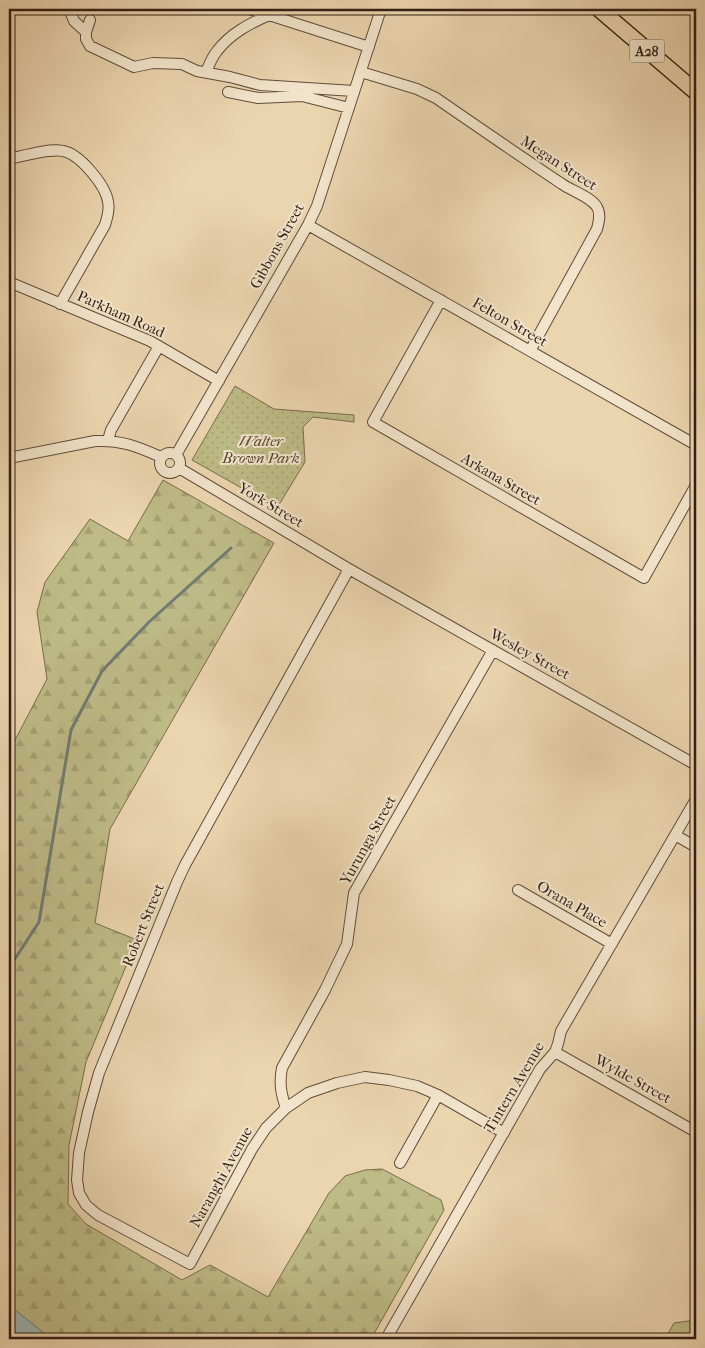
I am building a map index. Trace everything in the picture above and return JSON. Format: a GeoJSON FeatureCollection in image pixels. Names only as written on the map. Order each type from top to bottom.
{"type":"FeatureCollection","features":[{"type":"Feature","properties":{"kind":"highway","name":"A28"},"geometry":{"type":"LineString","coordinates":[[599,9],[696,92]]}},
{"type":"Feature","properties":{"kind":"street"},"geometry":{"type":"LineString","coordinates":[[69,9],[74,21],[86,32]]}},
{"type":"Feature","properties":{"kind":"street"},"geometry":{"type":"LineString","coordinates":[[249,9],[368,48]]}},
{"type":"Feature","properties":{"kind":"street","name":"Gibbons Street"},"geometry":{"type":"LineString","coordinates":[[176,455],[308,225],[317,206],[381,9]]}},
{"type":"Feature","properties":{"kind":"street"},"geometry":{"type":"LineString","coordinates":[[206,72],[216,52],[234,33],[249,23],[269,15]]}},
{"type":"Feature","properties":{"kind":"street"},"geometry":{"type":"LineString","coordinates":[[90,20],[86,32],[86,38],[90,46],[134,67],[153,63],[182,64],[197,71],[260,85],[354,91]]}},
{"type":"Feature","properties":{"kind":"street","name":"Megan Street"},"geometry":{"type":"LineString","coordinates":[[361,72],[421,91],[436,98],[565,186],[591,200],[597,207],[599,222],[597,230],[530,351]]}},
{"type":"Feature","properties":{"kind":"street"},"geometry":{"type":"LineString","coordinates":[[228,92],[258,98],[302,96],[349,108]]}},
{"type":"Feature","properties":{"kind":"street"},"geometry":{"type":"LineString","coordinates":[[9,159],[50,151],[65,151],[79,159],[106,193],[109,208],[108,217],[60,304]]}},
{"type":"Feature","properties":{"kind":"street","name":"Felton Street"},"geometry":{"type":"LineString","coordinates":[[308,225],[696,446]]}},
{"type":"Feature","properties":{"kind":"street","name":"Parkham Road"},"geometry":{"type":"LineString","coordinates":[[9,282],[159,346],[219,380]]}},
{"type":"Feature","properties":{"kind":"street","name":"Arkana Street"},"geometry":{"type":"LineString","coordinates":[[440,300],[373,422],[644,578],[696,485]]}},
{"type":"Feature","properties":{"kind":"street"},"geometry":{"type":"LineString","coordinates":[[108,440],[159,346]]}},
{"type":"Feature","properties":{"kind":"street"},"geometry":{"type":"LineString","coordinates":[[9,458],[94,441],[108,440],[134,445],[161,457]]}},
{"type":"Feature","properties":{"kind":"street"},"geometry":{"type":"LineString","coordinates":[[170,452],[176,455],[180,461],[179,468],[170,473],[164,471],[160,466],[161,457],[170,452]]}},
{"type":"Feature","properties":{"kind":"street","name":"York Street"},"geometry":{"type":"LineString","coordinates":[[179,468],[349,569]]}},
{"type":"Feature","properties":{"kind":"street","name":"Wesley Street"},"geometry":{"type":"LineString","coordinates":[[349,569],[696,766]]}},
{"type":"Feature","properties":{"kind":"street","name":"Robert Street"},"geometry":{"type":"LineString","coordinates":[[190,1264],[98,1215],[86,1205],[79,1193],[77,1180],[79,1153],[88,1112],[99,1073],[115,1032],[185,865],[349,569]]}},
{"type":"Feature","properties":{"kind":"street","name":"Yurunga Street"},"geometry":{"type":"LineString","coordinates":[[286,1108],[280,1090],[282,1068],[329,981],[346,944],[354,893],[493,650]]}},
{"type":"Feature","properties":{"kind":"street","name":"Tintern Avenue"},"geometry":{"type":"LineString","coordinates":[[386,1339],[540,1069],[555,1052],[561,1031],[696,799]]}},
{"type":"Feature","properties":{"kind":"street"},"geometry":{"type":"LineString","coordinates":[[675,835],[696,847]]}},
{"type":"Feature","properties":{"kind":"street","name":"Orana Place"},"geometry":{"type":"LineString","coordinates":[[518,890],[612,944]]}},
{"type":"Feature","properties":{"kind":"street","name":"Wylde Street"},"geometry":{"type":"LineString","coordinates":[[555,1052],[696,1132]]}},
{"type":"Feature","properties":{"kind":"street","name":"Naranghi Avenue"},"geometry":{"type":"LineString","coordinates":[[190,1264],[252,1149],[266,1128],[286,1108],[308,1093],[337,1082],[365,1077],[389,1080],[417,1086],[438,1095],[504,1133]]}},
{"type":"Feature","properties":{"kind":"street"},"geometry":{"type":"LineString","coordinates":[[400,1163],[438,1095]]}},
{"type":"Feature","properties":{"kind":"green space","name":"Walter Brown Park"},"geometry":{"type":"Polygon","coordinates":[[[235,386],[274,409],[354,415],[354,422],[313,417],[303,427],[305,462],[277,508],[192,460],[235,386]]]}},
{"type":"Feature","properties":{"kind":"green space"},"geometry":{"type":"Polygon","coordinates":[[[163,480],[274,543],[110,829],[95,923],[137,940],[86,1062],[69,1145],[68,1204],[86,1224],[182,1280],[210,1265],[268,1297],[329,1193],[345,1176],[365,1170],[382,1169],[441,1200],[444,1210],[371,1339],[9,1339],[9,740],[14,742],[47,679],[37,612],[45,582],[90,519],[128,541],[163,480]]]}},
{"type":"Feature","properties":{"kind":"green space"},"geometry":{"type":"Polygon","coordinates":[[[696,1320],[696,1339],[665,1339],[674,1323],[696,1320]]]}},
{"type":"Feature","properties":{"kind":"water"},"geometry":{"type":"Polygon","coordinates":[[[9,1305],[49,1337],[53,1339],[9,1339],[9,1305]]]}},
{"type":"Feature","properties":{"kind":"waterway"},"geometry":{"type":"LineString","coordinates":[[9,968],[39,922],[71,730],[102,671],[149,622],[231,548]]}}]}
